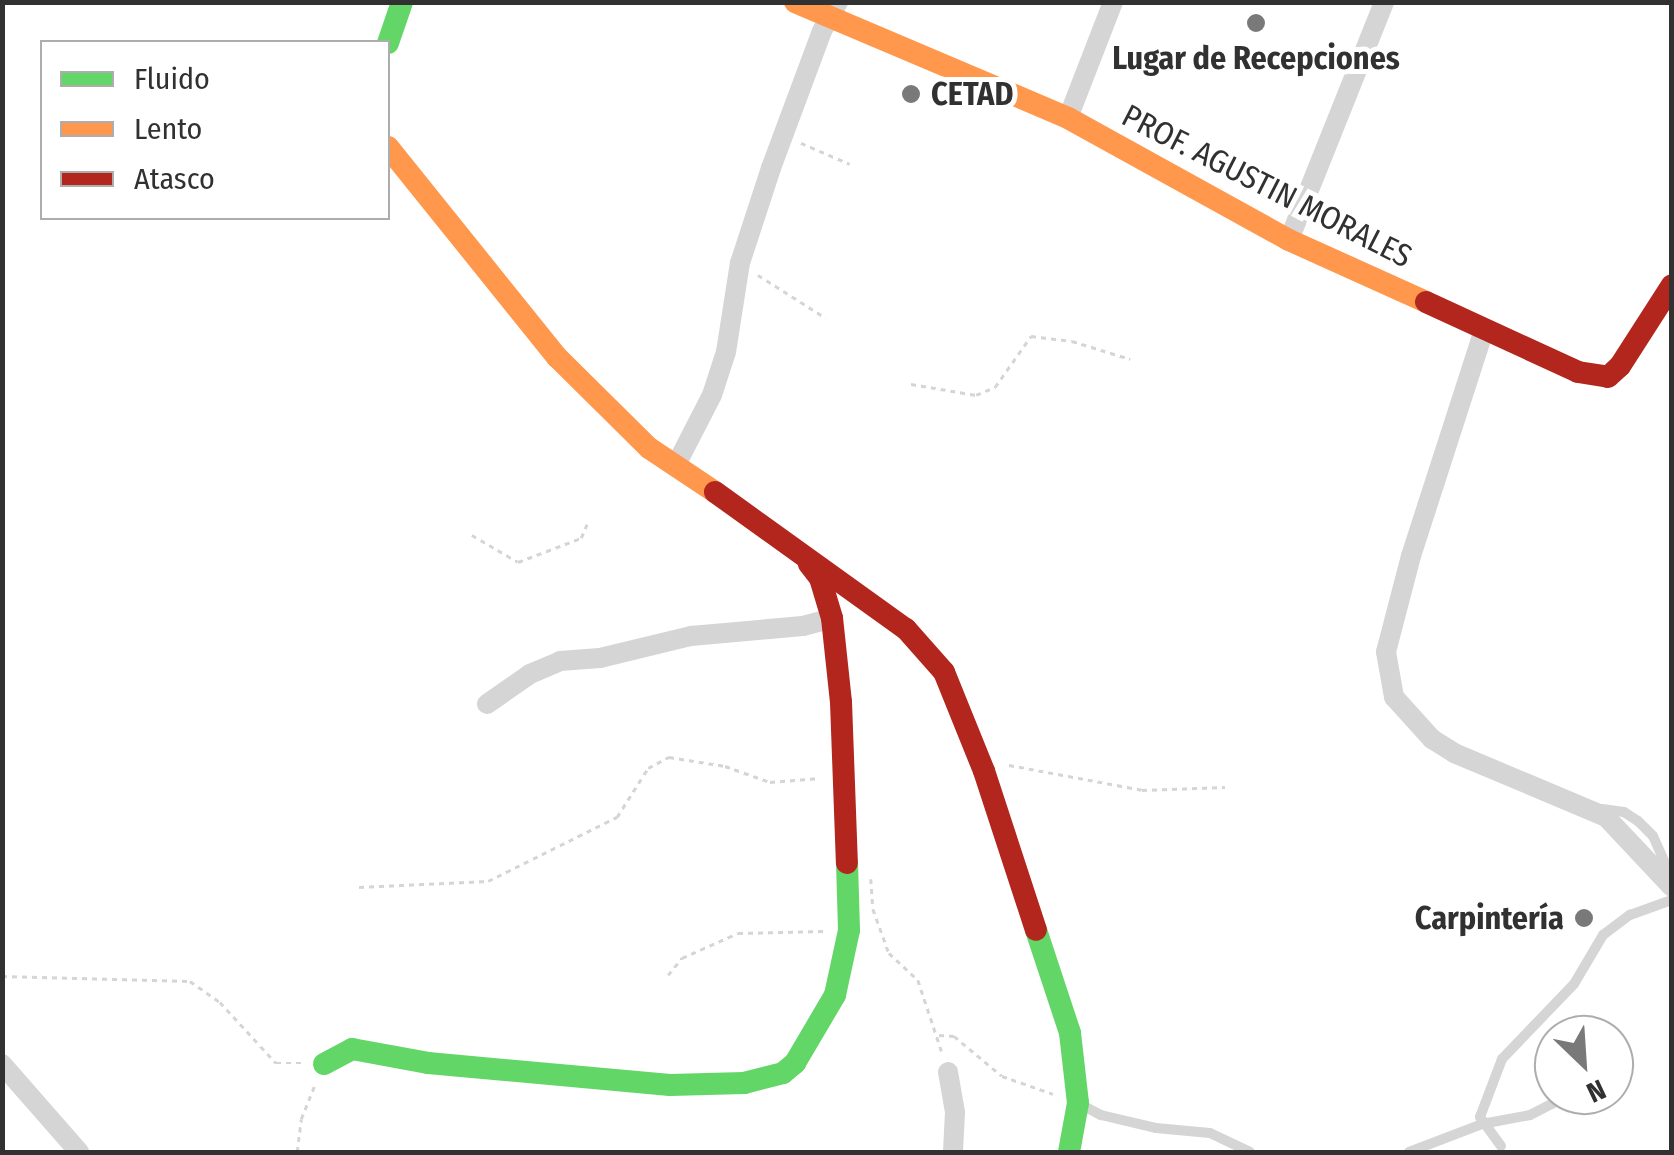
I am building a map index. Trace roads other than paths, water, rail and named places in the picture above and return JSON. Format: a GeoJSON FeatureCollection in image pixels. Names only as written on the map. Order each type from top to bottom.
{"type":"FeatureCollection","features":[{"type":"Feature","properties":{"kind":"street"},"geometry":{"type":"LineString","coordinates":[[389,40],[402,2]]}},
{"type":"Feature","properties":{"kind":"street","name":"PROF. AGUSTIN MORALES"},"geometry":{"type":"LineString","coordinates":[[795,2],[835,10],[1068,118],[1290,240],[1578,372],[1608,376],[1672,285]]}},
{"type":"Feature","properties":{"kind":"street"},"geometry":{"type":"LineString","coordinates":[[1068,118],[1113,2]]}},
{"type":"Feature","properties":{"kind":"street"},"geometry":{"type":"LineString","coordinates":[[1290,240],[1384,2]]}},
{"type":"Feature","properties":{"kind":"street"},"geometry":{"type":"LineString","coordinates":[[676,465],[712,394],[726,352],[740,263],[782,134],[835,10]]}},
{"type":"Feature","properties":{"kind":"street"},"geometry":{"type":"LineString","coordinates":[[390,149],[557,357],[648,448],[794,546],[926,648],[944,672],[984,771],[1070,1033],[1078,1103],[1069,1152]]}},
{"type":"Feature","properties":{"kind":"street"},"geometry":{"type":"LineString","coordinates":[[1484,330],[1411,556],[1386,652],[1388,676],[1406,715],[1432,739],[1454,753],[1606,816],[1672,887]]}},
{"type":"Feature","properties":{"kind":"street"},"geometry":{"type":"LineString","coordinates":[[324,1064],[352,1049],[447,1065],[652,1084],[744,1083],[770,1078],[796,1064],[835,995],[849,930],[841,702],[832,618],[820,578],[794,546]]}},
{"type":"Feature","properties":{"kind":"street"},"geometry":{"type":"LineString","coordinates":[[487,704],[530,674],[560,661],[637,650],[690,636],[803,626],[832,618]]}},
{"type":"Feature","properties":{"kind":"street"},"geometry":{"type":"LineString","coordinates":[[2,1064],[79,1152]]}},
{"type":"Feature","properties":{"kind":"street"},"geometry":{"type":"LineString","coordinates":[[948,1072],[955,1112],[953,1152]]}},
{"type":"Feature","properties":{"kind":"lane"},"geometry":{"type":"LineString","coordinates":[[1591,811],[1624,812],[1638,821],[1653,836],[1660,858],[1672,872]]}},
{"type":"Feature","properties":{"kind":"lane"},"geometry":{"type":"LineString","coordinates":[[1501,1146],[1482,1124],[1482,1103],[1502,1058],[1574,984],[1603,935],[1617,922],[1672,900]]}},
{"type":"Feature","properties":{"kind":"lane"},"geometry":{"type":"LineString","coordinates":[[1078,1103],[1101,1115],[1156,1128],[1210,1132],[1250,1152]]}},
{"type":"Feature","properties":{"kind":"lane"},"geometry":{"type":"LineString","coordinates":[[1409,1152],[1482,1124],[1534,1113]]}},
{"type":"Feature","properties":{"kind":"place","name":"Lugar de Recepciones"},"geometry":{"type":"Point","coordinates":[1256,23]}},
{"type":"Feature","properties":{"kind":"place","name":"CETAD"},"geometry":{"type":"Point","coordinates":[911,94]}},
{"type":"Feature","properties":{"kind":"place","name":"Carpintería"},"geometry":{"type":"Point","coordinates":[1584,918]}}]}
